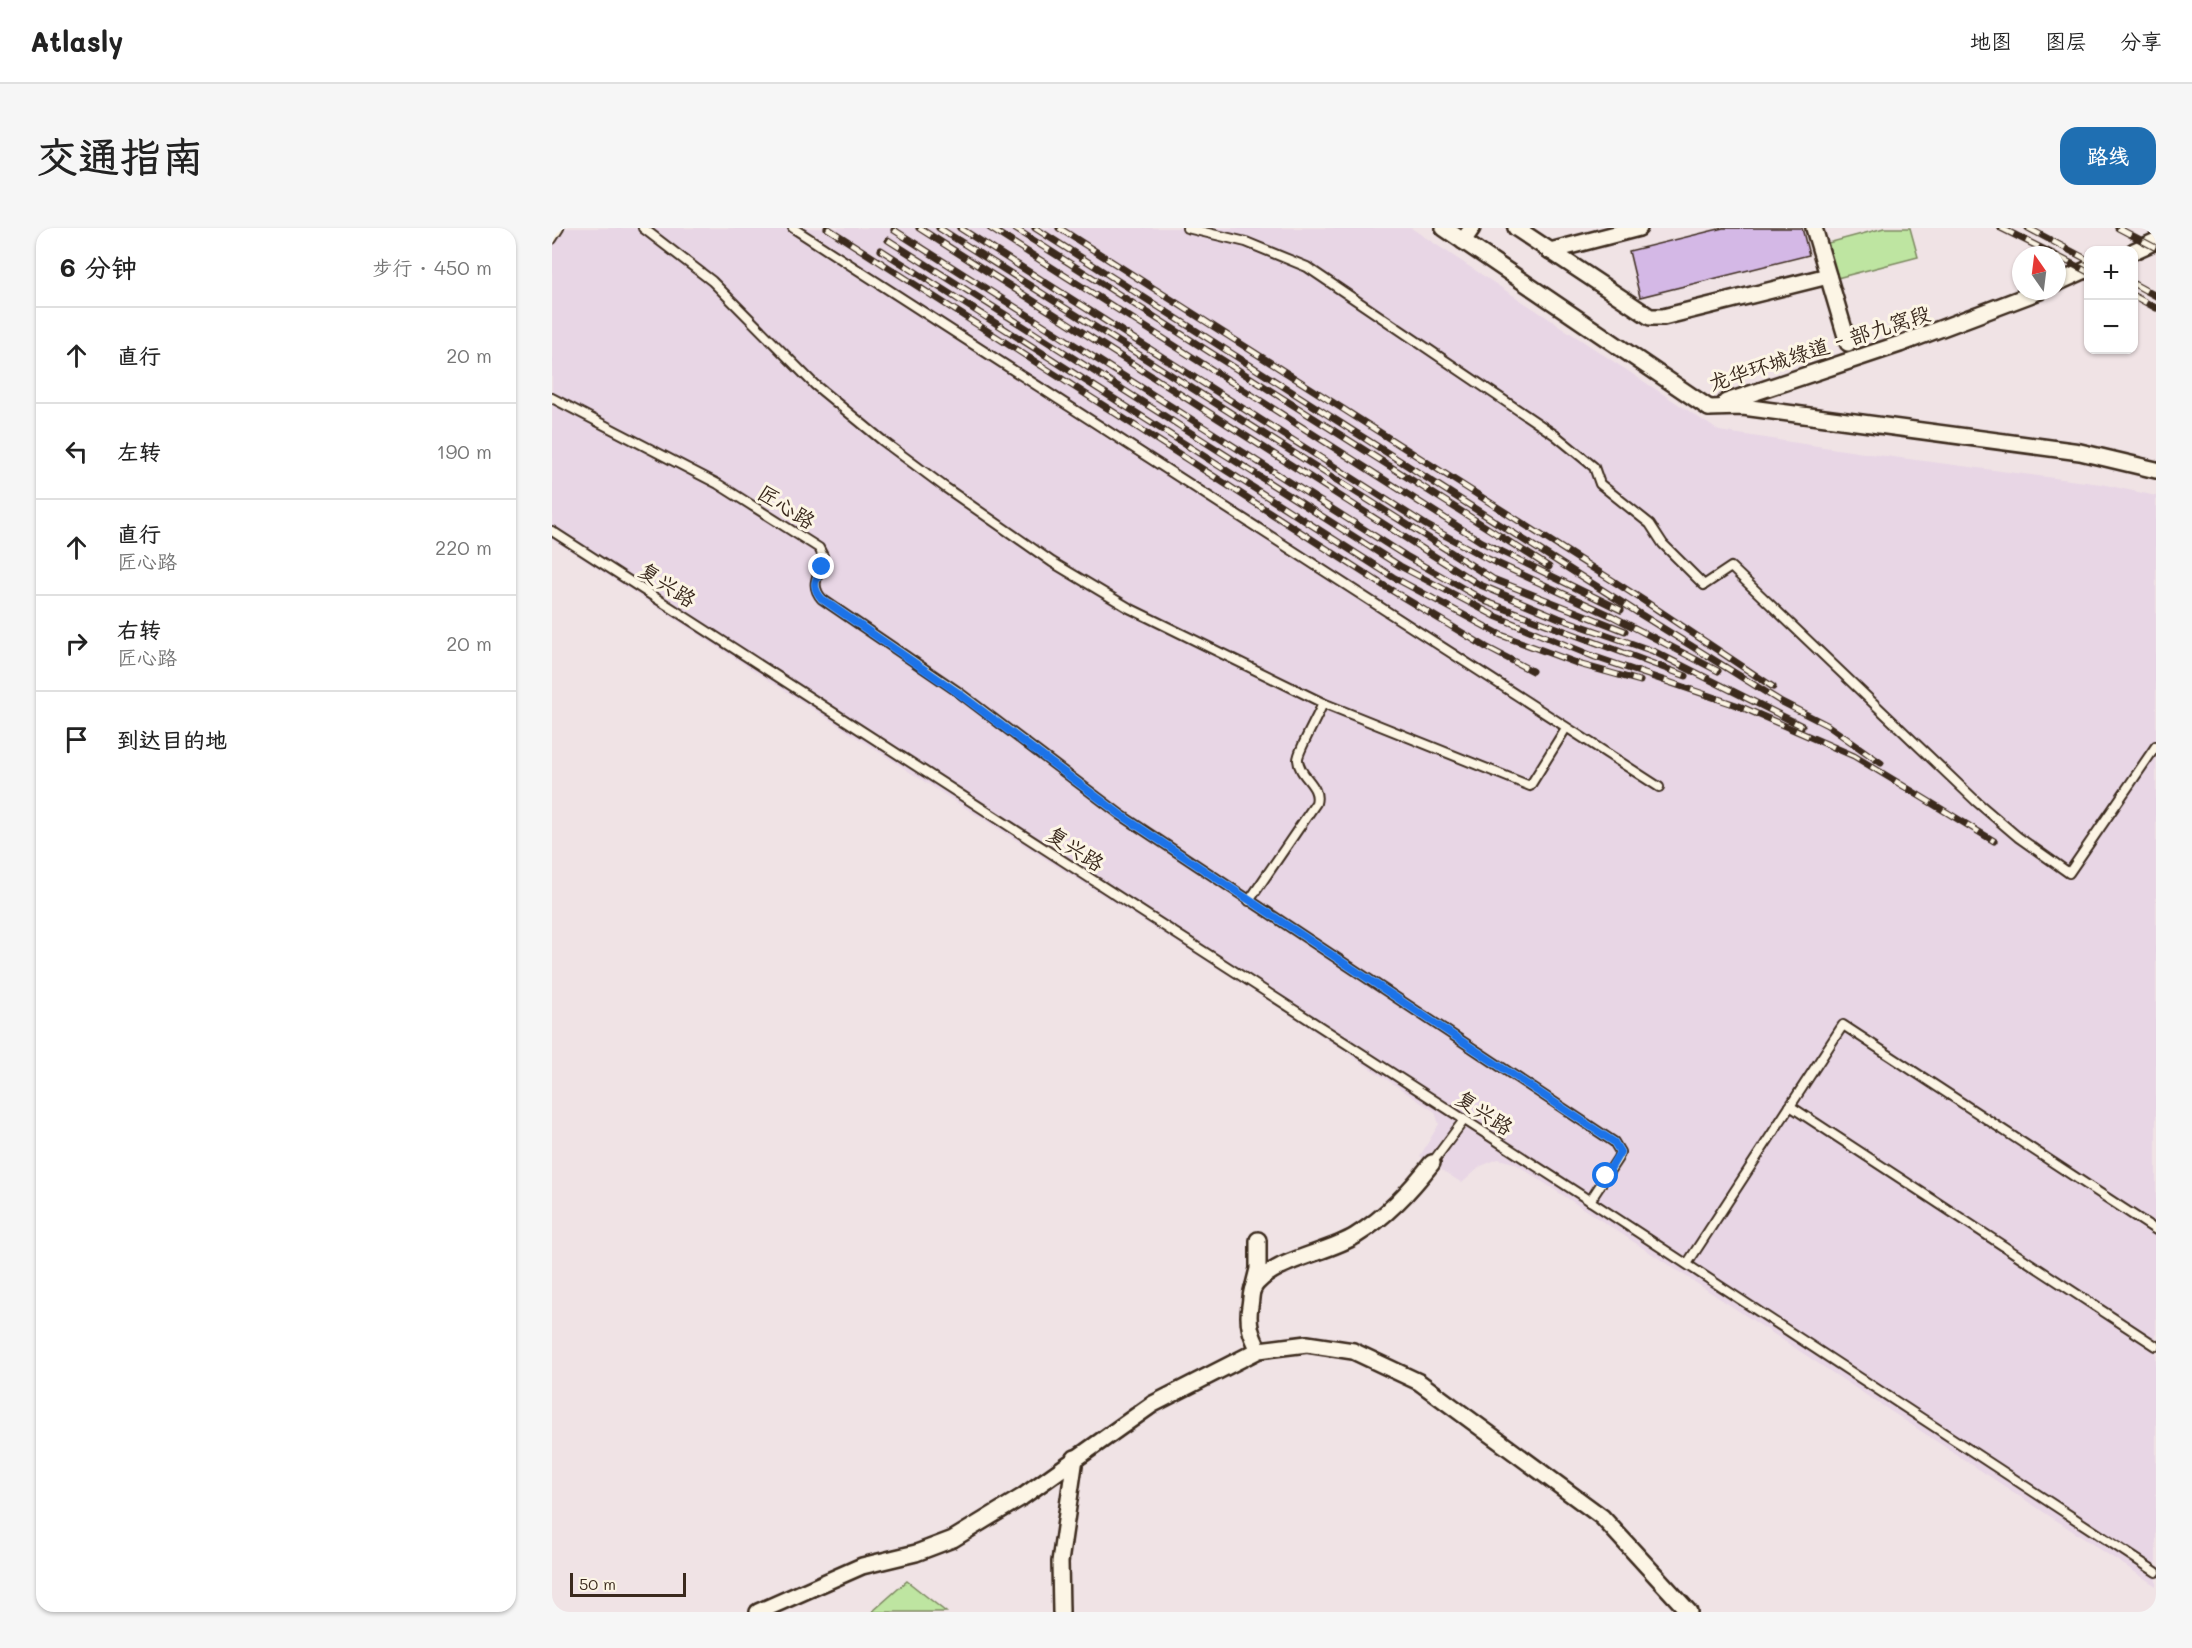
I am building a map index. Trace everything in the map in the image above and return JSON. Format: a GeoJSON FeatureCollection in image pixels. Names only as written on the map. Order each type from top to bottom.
{"type":"FeatureCollection","features":[{"type":"Feature","properties":{"kind":"street","name":"龙华环城绿道 - 部九窝段"},"geometry":{"type":"LineString","coordinates":[[1444,228],[1468,235],[1709,408],[1900,344],[2016,300]]}},
{"type":"Feature","properties":{"kind":"street"},"geometry":{"type":"LineString","coordinates":[[1516,228],[1650,317],[1663,317],[1828,276]]}},
{"type":"Feature","properties":{"kind":"street"},"geometry":{"type":"LineString","coordinates":[[1550,251],[1639,228]]}},
{"type":"Feature","properties":{"kind":"street"},"geometry":{"type":"LineString","coordinates":[[1814,228],[1848,343]]}},
{"type":"Feature","properties":{"kind":"street"},"geometry":{"type":"LineString","coordinates":[[2138,249],[2156,241]]}},
{"type":"Feature","properties":{"kind":"street"},"geometry":{"type":"LineString","coordinates":[[2066,279],[2084,271]]}},
{"type":"Feature","properties":{"kind":"street"},"geometry":{"type":"LineString","coordinates":[[1709,408],[1743,407],[2080,452],[2156,470]]}},
{"type":"Feature","properties":{"kind":"street"},"geometry":{"type":"LineString","coordinates":[[1253,1288],[1271,1272],[1352,1238],[1381,1219],[1402,1200],[1432,1163]]}},
{"type":"Feature","properties":{"kind":"street"},"geometry":{"type":"LineString","coordinates":[[1258,1240],[1258,1269],[1249,1313],[1251,1334],[1259,1350]]}},
{"type":"Feature","properties":{"kind":"street"},"geometry":{"type":"LineString","coordinates":[[758,1612],[862,1566],[916,1553],[952,1539],[1022,1497],[1153,1404],[1259,1350],[1307,1344],[1353,1351],[1419,1382],[1602,1517],[1689,1612]]}},
{"type":"Feature","properties":{"kind":"street"},"geometry":{"type":"LineString","coordinates":[[1061,1612],[1060,1562],[1075,1458]]}},
{"type":"Feature","properties":{"kind":"lane"},"geometry":{"type":"LineString","coordinates":[[552,239],[559,228]]}},
{"type":"Feature","properties":{"kind":"lane"},"geometry":{"type":"LineString","coordinates":[[643,228],[711,281],[815,385],[883,441],[1052,562],[1129,608],[1323,703],[1530,786],[1566,728]]}},
{"type":"Feature","properties":{"kind":"lane"},"geometry":{"type":"LineString","coordinates":[[793,228],[1659,787]]}},
{"type":"Feature","properties":{"kind":"lane"},"geometry":{"type":"LineString","coordinates":[[1187,228],[1246,242],[1307,267],[1555,435],[1594,467],[1600,484],[1650,524],[1663,544],[1704,585],[1731,567],[1977,802],[2018,837],[2069,873],[2156,746]]}},
{"type":"Feature","properties":{"kind":"lane","name":"匠心路"},"geometry":{"type":"LineString","coordinates":[[552,398],[718,484],[819,548],[823,556],[822,567],[814,582],[815,591],[822,599],[957,692],[1121,815],[1240,891],[1249,901]]}},
{"type":"Feature","properties":{"kind":"lane","name":"复兴路"},"geometry":{"type":"LineString","coordinates":[[552,531],[1590,1201],[2156,1572]]}},
{"type":"Feature","properties":{"kind":"lane"},"geometry":{"type":"LineString","coordinates":[[1323,703],[1297,756],[1300,768],[1317,792],[1316,803],[1249,901],[1614,1142],[1620,1152],[1618,1158],[1590,1201]]}},
{"type":"Feature","properties":{"kind":"lane"},"geometry":{"type":"LineString","coordinates":[[1686,1264],[1843,1025],[2156,1230]]}},
{"type":"Feature","properties":{"kind":"lane"},"geometry":{"type":"LineString","coordinates":[[1790,1106],[2156,1346]]}},
{"type":"Feature","properties":{"kind":"lane"},"geometry":{"type":"LineString","coordinates":[[1432,1163],[1464,1120]]}},
{"type":"Feature","properties":{"kind":"shaded area"},"geometry":{"type":"Polygon","coordinates":[[[552,228],[1411,228],[1719,431],[1870,454],[2101,484],[2156,496],[2156,1586],[1514,1163],[1498,1159],[1481,1166],[1462,1183],[1420,1156],[1439,1124],[1435,1112],[1277,1006],[945,795],[552,539],[552,228]]]}},
{"type":"Feature","properties":{"kind":"green space"},"geometry":{"type":"Polygon","coordinates":[[[1884,228],[1910,228],[1918,257],[1837,278],[1828,243],[1884,228]]]}},
{"type":"Feature","properties":{"kind":"green space"},"geometry":{"type":"Polygon","coordinates":[[[907,1581],[946,1612],[872,1612],[907,1581]]]}},
{"type":"Feature","properties":{"kind":"building"},"geometry":{"type":"Polygon","coordinates":[[[1723,228],[1802,228],[1809,255],[1640,297],[1629,251],[1723,228]]]}},
{"type":"Feature","properties":{"kind":"railway"},"geometry":{"type":"LineString","coordinates":[[827,228],[1386,587],[1486,647],[1532,671]]}},
{"type":"Feature","properties":{"kind":"railway"},"geometry":{"type":"LineString","coordinates":[[919,228],[1478,584],[1559,618],[1653,651],[1802,726]]}},
{"type":"Feature","properties":{"kind":"railway"},"geometry":{"type":"LineString","coordinates":[[939,228],[1493,579],[1625,631]]}},
{"type":"Feature","properties":{"kind":"railway"},"geometry":{"type":"LineString","coordinates":[[960,228],[1426,525],[1488,559],[1612,616],[1718,671]]}},
{"type":"Feature","properties":{"kind":"railway"},"geometry":{"type":"LineString","coordinates":[[990,228],[1482,542],[1621,610]]}},
{"type":"Feature","properties":{"kind":"railway"},"geometry":{"type":"LineString","coordinates":[[1014,228],[1549,567]]}},
{"type":"Feature","properties":{"kind":"railway"},"geometry":{"type":"LineString","coordinates":[[1035,228],[1640,614],[1780,701],[1827,725],[1881,763]]}},
{"type":"Feature","properties":{"kind":"railway"},"geometry":{"type":"LineString","coordinates":[[1059,228],[1643,600],[1773,687]]}},
{"type":"Feature","properties":{"kind":"railway"},"geometry":{"type":"LineString","coordinates":[[2001,228],[2037,246]]}},
{"type":"Feature","properties":{"kind":"railway"},"geometry":{"type":"LineString","coordinates":[[2028,228],[2084,258]]}},
{"type":"Feature","properties":{"kind":"railway"},"geometry":{"type":"LineString","coordinates":[[2118,228],[2156,248]]}},
{"type":"Feature","properties":{"kind":"railway"},"geometry":{"type":"LineString","coordinates":[[894,230],[1406,556],[1487,602],[1686,676]]}},
{"type":"Feature","properties":{"kind":"railway"},"geometry":{"type":"LineString","coordinates":[[888,240],[1400,566],[1495,616],[1595,657],[1739,706],[1854,756],[1994,841]]}},
{"type":"Feature","properties":{"kind":"railway"},"geometry":{"type":"LineString","coordinates":[[881,250],[1393,577],[1501,635],[1582,665],[1640,681]]}},
{"type":"Feature","properties":{"kind":"railway"},"geometry":{"type":"LineString","coordinates":[[2066,261],[2084,270]]}},
{"type":"Feature","properties":{"kind":"railway"},"geometry":{"type":"LineString","coordinates":[[2138,286],[2156,296]]}},
{"type":"Feature","properties":{"kind":"railway"},"geometry":{"type":"LineString","coordinates":[[2138,298],[2156,308]]}},
{"type":"Feature","properties":{"kind":"route"},"geometry":{"type":"LineString","coordinates":[[822,567],[814,582],[815,591],[822,599],[957,692],[1121,815],[1240,891],[1254,906],[1614,1142],[1620,1152],[1606,1176]]}}]}
